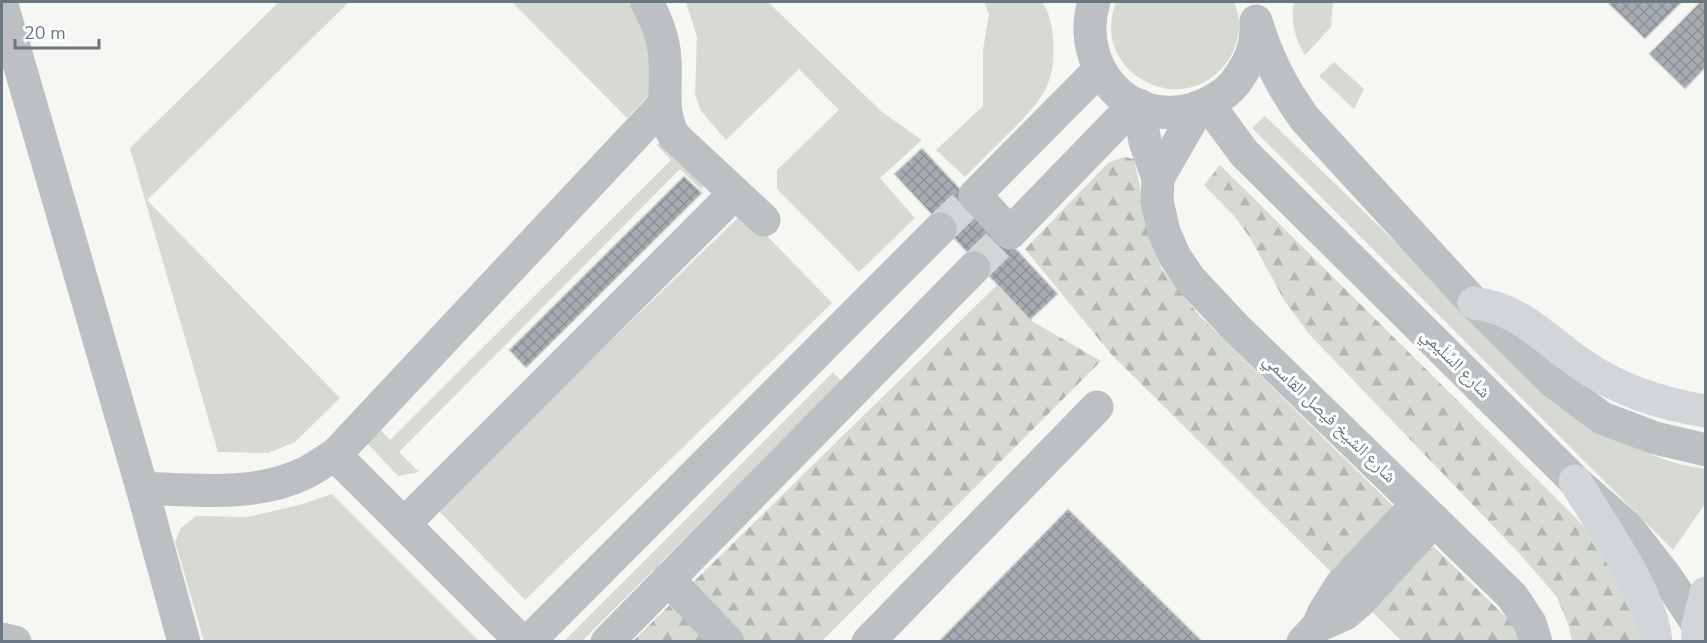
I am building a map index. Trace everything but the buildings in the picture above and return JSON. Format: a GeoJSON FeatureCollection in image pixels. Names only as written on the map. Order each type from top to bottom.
{"type":"FeatureCollection","features":[{"type":"Feature","properties":{"kind":"main road"},"geometry":{"type":"LineString","coordinates":[[1474,303],[1494,306],[1517,316],[1581,364],[1615,385],[1652,399],[1706,411]]}},
{"type":"Feature","properties":{"kind":"main road"},"geometry":{"type":"LineString","coordinates":[[1575,481],[1642,593],[1655,628],[1656,642]]}},
{"type":"Feature","properties":{"kind":"main road"},"geometry":{"type":"LineString","coordinates":[[1698,633],[1706,593]]}},
{"type":"Feature","properties":{"kind":"street"},"geometry":{"type":"LineString","coordinates":[[647,2],[660,28],[665,56],[666,122],[674,136],[764,220]]}},
{"type":"Feature","properties":{"kind":"street"},"geometry":{"type":"LineString","coordinates":[[1072,2],[1091,16],[1092,52],[1099,70],[1109,84],[1137,105],[1167,113],[1203,106],[1229,90],[1245,70],[1254,47],[1255,9]]}},
{"type":"Feature","properties":{"kind":"street"},"geometry":{"type":"LineString","coordinates":[[2,5],[11,77],[142,488],[184,642]]}},
{"type":"Feature","properties":{"kind":"street"},"geometry":{"type":"LineString","coordinates":[[1255,9],[1264,48],[1274,73],[1288,97],[1305,119],[1474,303],[1554,382],[1602,418],[1655,438],[1706,450]]}},
{"type":"Feature","properties":{"kind":"street"},"geometry":{"type":"LineString","coordinates":[[1099,70],[975,195],[1010,233],[1137,105]]}},
{"type":"Feature","properties":{"kind":"street"},"geometry":{"type":"LineString","coordinates":[[142,488],[252,489],[301,475],[335,455],[664,104]]}},
{"type":"Feature","properties":{"kind":"street","name":"شارع الشيخ فيصل القاسمي"},"geometry":{"type":"LineString","coordinates":[[1137,105],[1145,142],[1158,178],[1157,201],[1164,232],[1175,257],[1190,279],[1512,596],[1530,623],[1536,642]]}},
{"type":"Feature","properties":{"kind":"street"},"geometry":{"type":"LineString","coordinates":[[1158,178],[1203,106]]}},
{"type":"Feature","properties":{"kind":"street","name":"شارع السِّلَيمِي"},"geometry":{"type":"LineString","coordinates":[[1203,106],[1244,153],[1575,481],[1628,528],[1666,578],[1698,633]]}},
{"type":"Feature","properties":{"kind":"street"},"geometry":{"type":"LineString","coordinates":[[404,524],[735,193]]}},
{"type":"Feature","properties":{"kind":"street"},"geometry":{"type":"LineString","coordinates":[[528,642],[940,229]]}},
{"type":"Feature","properties":{"kind":"street"},"geometry":{"type":"LineString","coordinates":[[607,642],[974,268]]}},
{"type":"Feature","properties":{"kind":"street"},"geometry":{"type":"LineString","coordinates":[[868,642],[1097,407]]}},
{"type":"Feature","properties":{"kind":"street"},"geometry":{"type":"LineString","coordinates":[[335,455],[522,642]]}},
{"type":"Feature","properties":{"kind":"street"},"geometry":{"type":"LineString","coordinates":[[1310,634],[1345,614],[1358,603],[1426,512]]}},
{"type":"Feature","properties":{"kind":"street"},"geometry":{"type":"LineString","coordinates":[[668,579],[728,642]]}},
{"type":"Feature","properties":{"kind":"street"},"geometry":{"type":"LineString","coordinates":[[2,639],[15,642]]}},
{"type":"Feature","properties":{"kind":"green space"},"geometry":{"type":"Polygon","coordinates":[[[279,2],[349,2],[147,200],[340,398],[295,442],[268,453],[218,452],[130,148],[279,2]]]}},
{"type":"Feature","properties":{"kind":"green space"},"geometry":{"type":"Polygon","coordinates":[[[512,2],[642,2],[659,27],[652,92],[627,118],[512,2]]]}},
{"type":"Feature","properties":{"kind":"green space"},"geometry":{"type":"Polygon","coordinates":[[[686,2],[768,2],[882,112],[922,140],[880,178],[915,218],[859,272],[777,189],[777,170],[839,110],[799,69],[726,140],[700,110],[695,93],[697,37],[686,2]]]}},
{"type":"Feature","properties":{"kind":"green space"},"geometry":{"type":"Polygon","coordinates":[[[984,2],[1042,2],[1051,25],[1052,70],[1043,94],[1036,104],[965,177],[936,150],[983,106],[983,50],[989,14],[984,2]]]}},
{"type":"Feature","properties":{"kind":"green space"},"geometry":{"type":"Polygon","coordinates":[[[1116,2],[1234,2],[1239,23],[1236,45],[1229,59],[1211,78],[1189,88],[1167,89],[1146,82],[1128,69],[1116,50],[1111,28],[1116,2]]]}},
{"type":"Feature","properties":{"kind":"green space"},"geometry":{"type":"Polygon","coordinates":[[[1294,2],[1333,2],[1331,27],[1305,55],[1294,29],[1294,2]]]}},
{"type":"Feature","properties":{"kind":"green space"},"geometry":{"type":"Polygon","coordinates":[[[1334,62],[1364,89],[1354,109],[1319,76],[1334,62]]]}},
{"type":"Feature","properties":{"kind":"green space"},"geometry":{"type":"Polygon","coordinates":[[[1265,116],[1496,342],[1558,398],[1592,423],[1627,444],[1665,459],[1705,469],[1705,504],[1673,550],[1252,128],[1265,116]]]}},
{"type":"Feature","properties":{"kind":"green space"},"geometry":{"type":"Polygon","coordinates":[[[672,143],[705,176],[702,190],[680,169],[399,452],[419,472],[398,476],[367,443],[374,423],[390,440],[671,160],[656,144],[672,143]]]}},
{"type":"Feature","properties":{"kind":"green space"},"geometry":{"type":"Polygon","coordinates":[[[1125,157],[1134,159],[1153,247],[1161,268],[1198,314],[1399,512],[1336,577],[1111,354],[1025,249],[1109,162],[1125,157]]]}},
{"type":"Feature","properties":{"kind":"green space"},"geometry":{"type":"Polygon","coordinates":[[[1220,165],[1572,514],[1611,556],[1645,641],[1572,641],[1557,597],[1517,551],[1309,334],[1284,300],[1251,239],[1235,217],[1204,185],[1220,165]]]}},
{"type":"Feature","properties":{"kind":"green space"},"geometry":{"type":"Polygon","coordinates":[[[744,212],[832,303],[525,600],[437,509],[744,212]]]}},
{"type":"Feature","properties":{"kind":"green space"},"geometry":{"type":"Polygon","coordinates":[[[997,285],[1030,320],[1101,361],[822,641],[632,642],[997,285]]]}},
{"type":"Feature","properties":{"kind":"green space"},"geometry":{"type":"Polygon","coordinates":[[[833,372],[842,382],[582,641],[563,642],[833,372]]]}},
{"type":"Feature","properties":{"kind":"green space"},"geometry":{"type":"Polygon","coordinates":[[[332,494],[479,641],[204,641],[175,542],[181,528],[196,516],[248,517],[299,505],[332,494]]]}},
{"type":"Feature","properties":{"kind":"green space"},"geometry":{"type":"Polygon","coordinates":[[[1427,540],[1513,624],[1522,641],[1402,641],[1364,604],[1427,540]]]}},
{"type":"Feature","properties":{"kind":"tunnel"},"geometry":{"type":"LineString","coordinates":[[940,229],[975,195]]}},
{"type":"Feature","properties":{"kind":"tunnel"},"geometry":{"type":"LineString","coordinates":[[974,268],[1010,233]]}}]}
